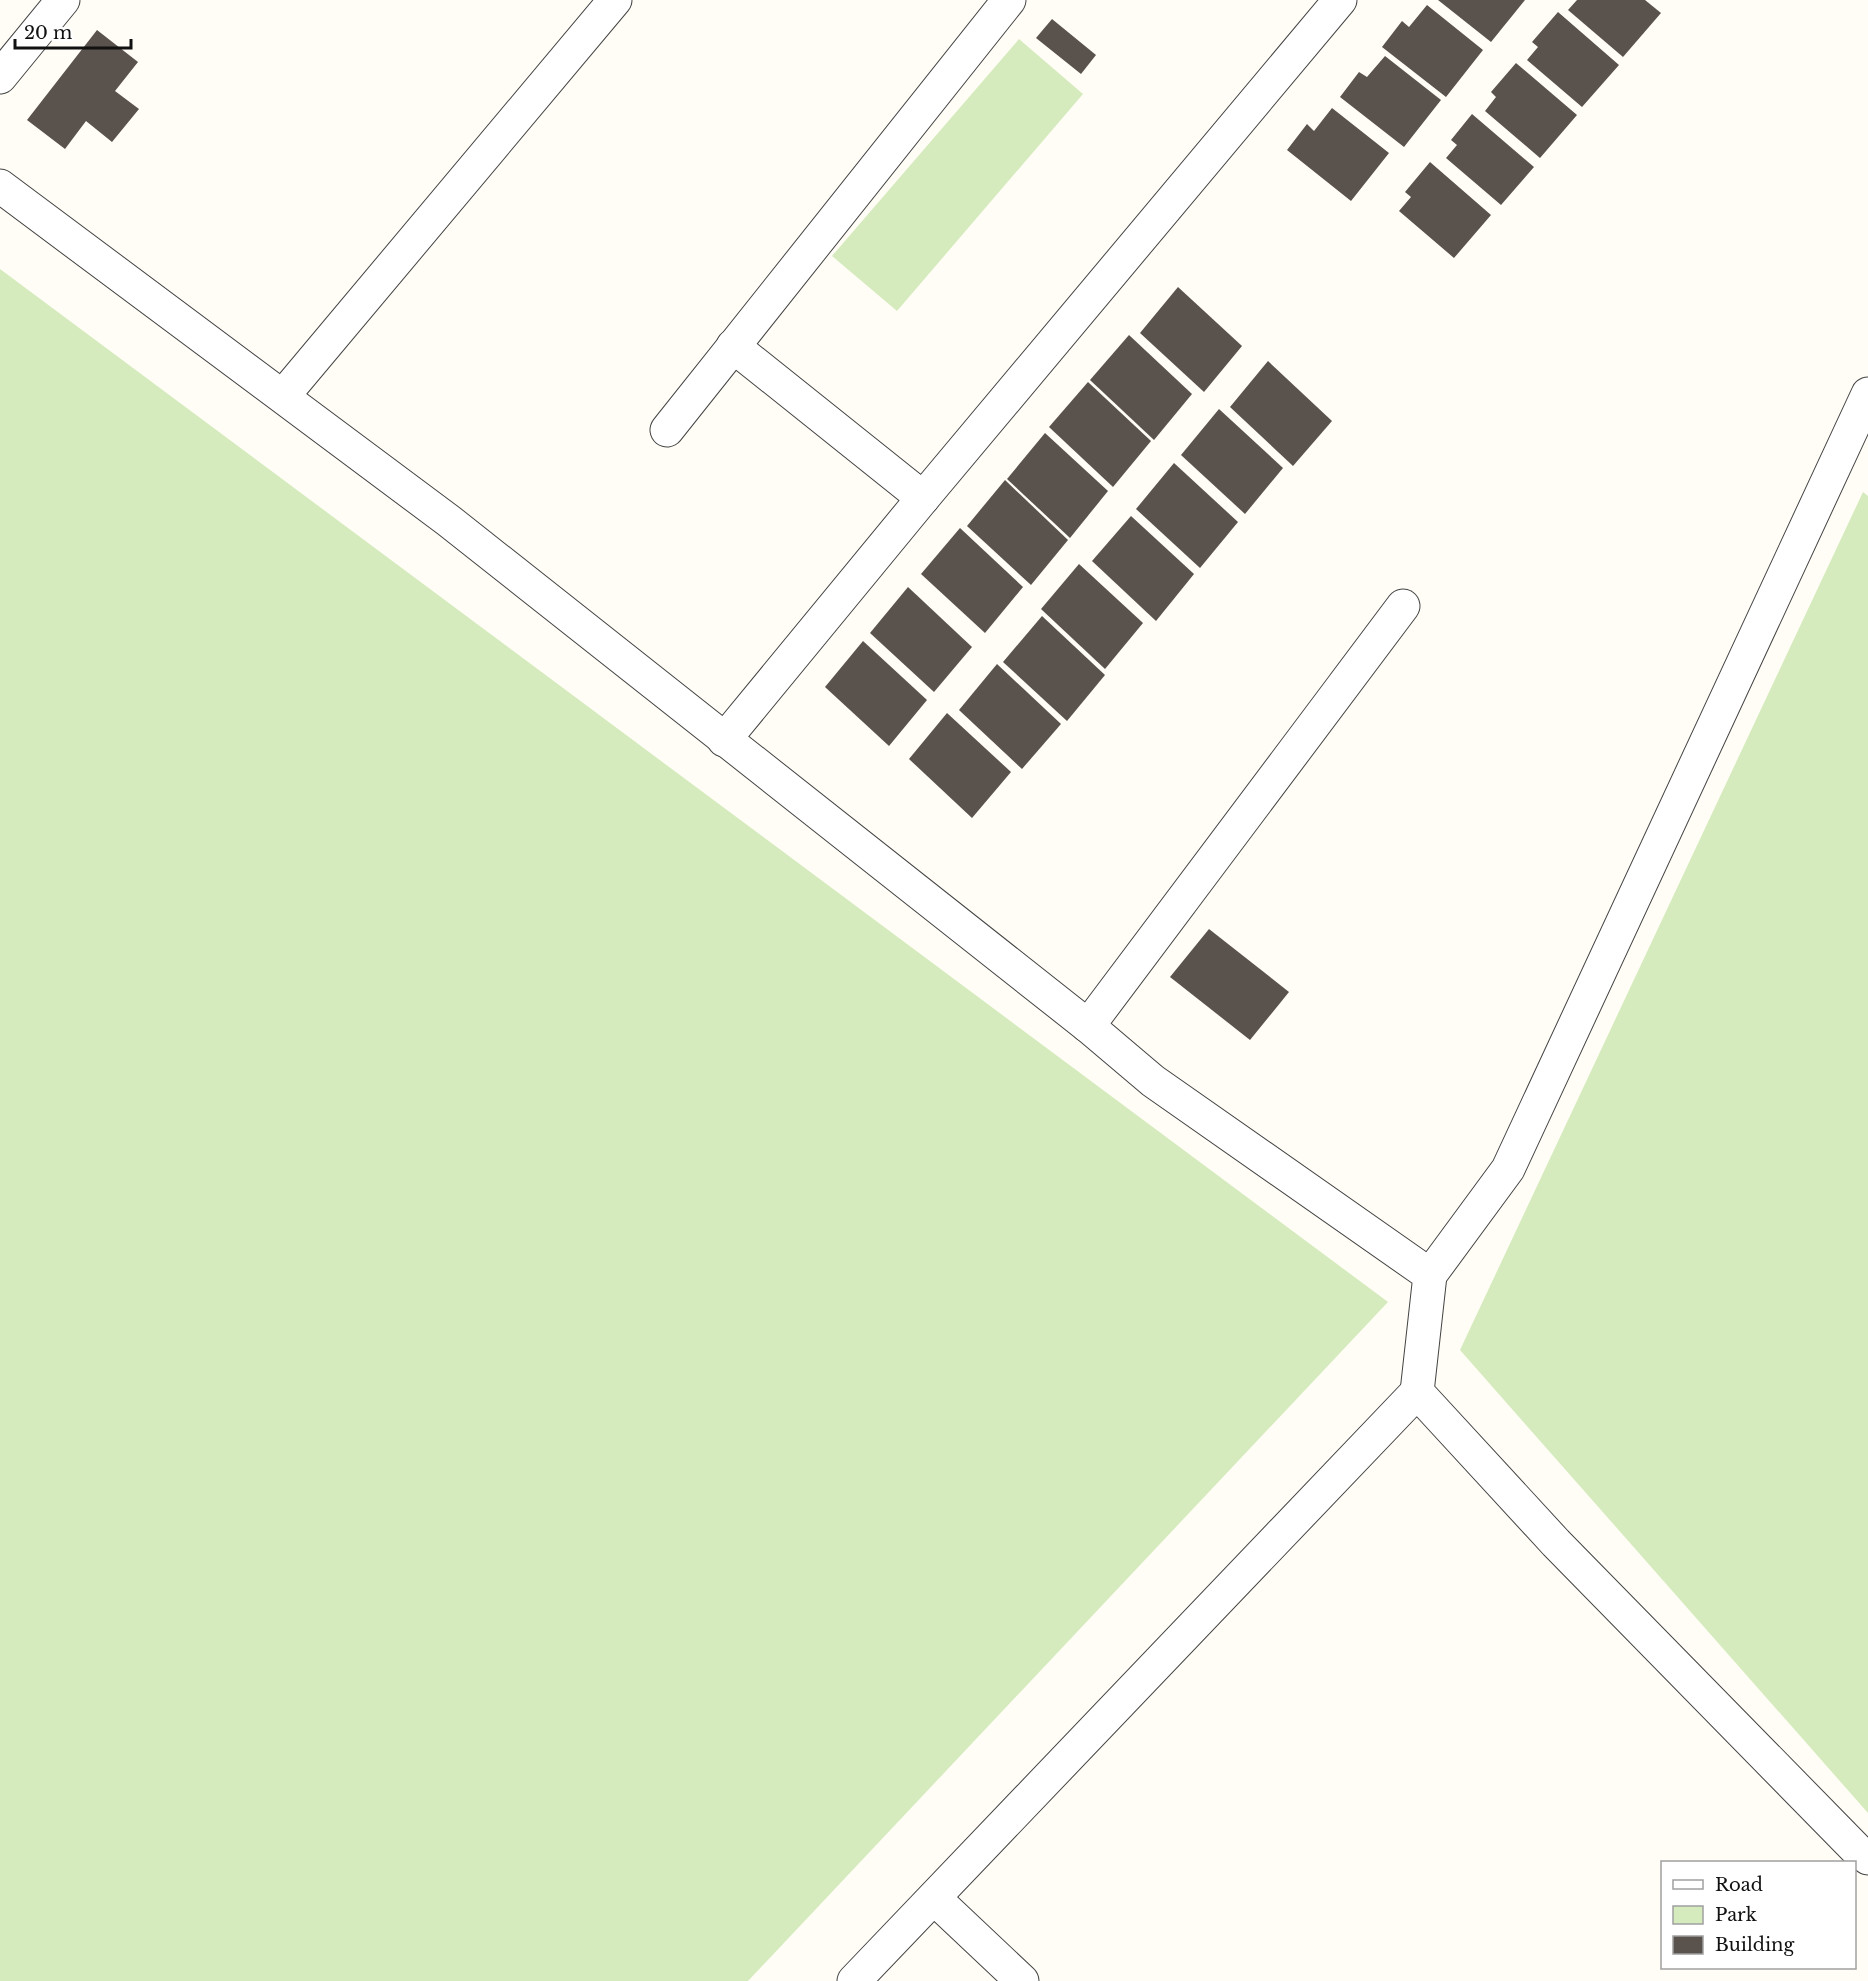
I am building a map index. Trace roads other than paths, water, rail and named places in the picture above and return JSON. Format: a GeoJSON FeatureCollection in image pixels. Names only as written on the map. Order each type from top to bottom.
{"type":"FeatureCollection","features":[{"type":"Feature","properties":{"kind":"street"},"geometry":{"type":"LineString","coordinates":[[0,77],[63,0]]}},
{"type":"Feature","properties":{"kind":"street"},"geometry":{"type":"LineString","coordinates":[[283,396],[615,0]]}},
{"type":"Feature","properties":{"kind":"street"},"geometry":{"type":"LineString","coordinates":[[667,430],[1009,0]]}},
{"type":"Feature","properties":{"kind":"street"},"geometry":{"type":"LineString","coordinates":[[724,740],[923,498],[1340,0]]}},
{"type":"Feature","properties":{"kind":"street"},"geometry":{"type":"LineString","coordinates":[[0,186],[449,521],[1088,1026],[1153,1081],[1430,1275]]}},
{"type":"Feature","properties":{"kind":"street"},"geometry":{"type":"LineString","coordinates":[[733,346],[923,498]]}},
{"type":"Feature","properties":{"kind":"street"},"geometry":{"type":"LineString","coordinates":[[854,1981],[1418,1392],[1430,1275],[1508,1168],[1868,394]]}},
{"type":"Feature","properties":{"kind":"street"},"geometry":{"type":"LineString","coordinates":[[1088,1026],[1403,606]]}},
{"type":"Feature","properties":{"kind":"street"},"geometry":{"type":"LineString","coordinates":[[1418,1392],[1556,1543],[1857,1850],[1868,1858]]}},
{"type":"Feature","properties":{"kind":"street"},"geometry":{"type":"LineString","coordinates":[[934,1898],[1022,1981]]}}]}
